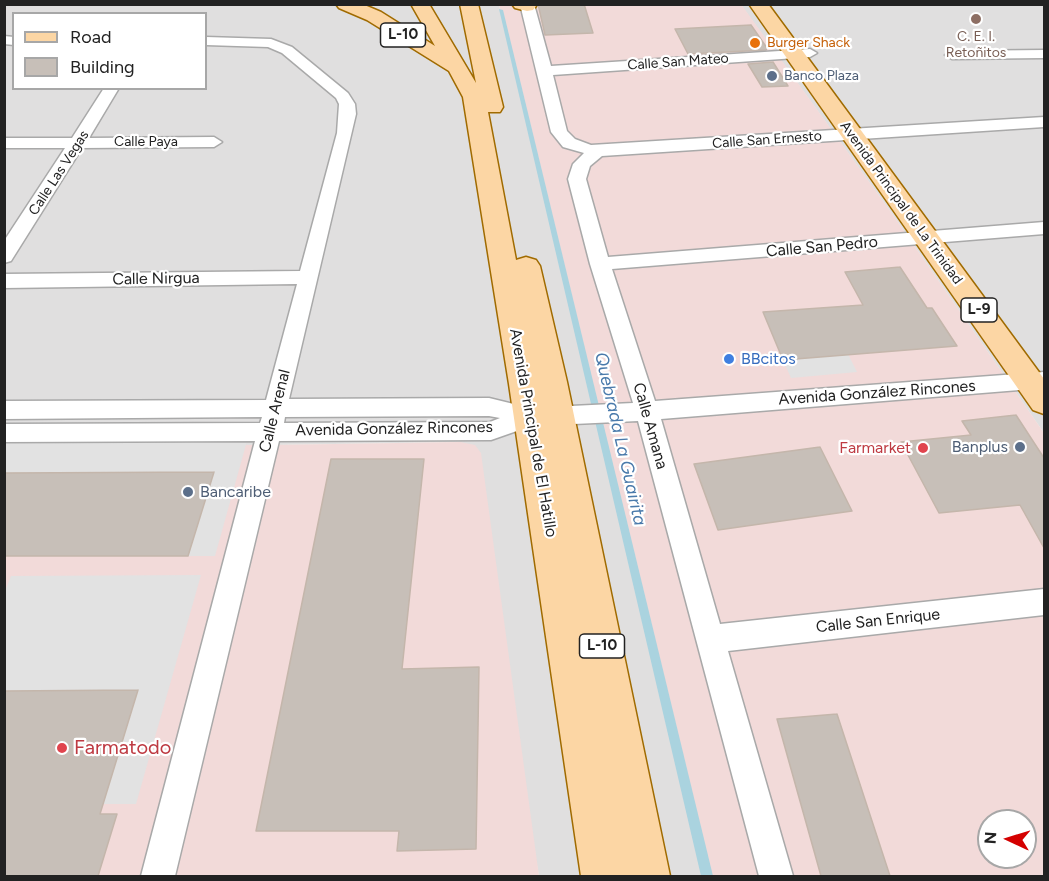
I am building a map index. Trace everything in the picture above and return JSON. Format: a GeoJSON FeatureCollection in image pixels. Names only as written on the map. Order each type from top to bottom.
{"type":"FeatureCollection","features":[{"type":"Feature","properties":{"kind":"main road","name":"L-10"},"geometry":{"type":"LineString","coordinates":[[345,4],[374,16],[459,70]]}},
{"type":"Feature","properties":{"kind":"main road","name":"Avenida Principal de El Hatillo"},"geometry":{"type":"LineString","coordinates":[[420,4],[474,97],[557,416],[606,876]]}},
{"type":"Feature","properties":{"kind":"main road","name":"Avenida Principal de La Trinidad"},"geometry":{"type":"LineString","coordinates":[[758,4],[801,53],[938,237],[1041,382]]}},
{"type":"Feature","properties":{"kind":"main road","name":"Avenida Principal de La Trinidad"},"geometry":{"type":"LineString","coordinates":[[776,4],[801,53]]}},
{"type":"Feature","properties":{"kind":"main road","name":"Avenida Principal de El Hatillo"},"geometry":{"type":"LineString","coordinates":[[476,11],[646,876]]}},
{"type":"Feature","properties":{"kind":"street"},"geometry":{"type":"LineString","coordinates":[[525,5],[545,71],[559,132],[577,147],[597,151]]}},
{"type":"Feature","properties":{"kind":"street","name":"Calle Arenal"},"geometry":{"type":"LineString","coordinates":[[158,876],[345,133],[347,104],[343,96],[279,46],[257,41],[207,41]]}},
{"type":"Feature","properties":{"kind":"street","name":"Calle San Mateo"},"geometry":{"type":"LineString","coordinates":[[545,71],[801,53]]}},
{"type":"Feature","properties":{"kind":"street"},"geometry":{"type":"LineString","coordinates":[[952,55],[1044,54]]}},
{"type":"Feature","properties":{"kind":"street","name":"Calle Las Vegas"},"geometry":{"type":"LineString","coordinates":[[4,257],[111,90]]}},
{"type":"Feature","properties":{"kind":"street","name":"Calle San Ernesto"},"geometry":{"type":"LineString","coordinates":[[597,151],[1044,122]]}},
{"type":"Feature","properties":{"kind":"street","name":"Calle Paya"},"geometry":{"type":"LineString","coordinates":[[4,143],[214,142]]}},
{"type":"Feature","properties":{"kind":"street","name":"Calle Amana"},"geometry":{"type":"LineString","coordinates":[[597,151],[582,164],[577,179],[711,639],[776,876]]}},
{"type":"Feature","properties":{"kind":"street","name":"Calle San Pedro"},"geometry":{"type":"LineString","coordinates":[[600,264],[1044,228]]}},
{"type":"Feature","properties":{"kind":"street","name":"Calle Nirgua"},"geometry":{"type":"LineString","coordinates":[[4,281],[308,277]]}},
{"type":"Feature","properties":{"kind":"street","name":"Avenida González Rincones"},"geometry":{"type":"LineString","coordinates":[[4,410],[273,419],[491,431],[557,416],[1041,382]]}},
{"type":"Feature","properties":{"kind":"street","name":"Avenida González Rincones"},"geometry":{"type":"LineString","coordinates":[[4,433],[273,419]]}},
{"type":"Feature","properties":{"kind":"street","name":"Calle San Enrique"},"geometry":{"type":"LineString","coordinates":[[711,639],[1044,602]]}},
{"type":"Feature","properties":{"kind":"shaded area"},"geometry":{"type":"Polygon","coordinates":[[[741,4],[893,215],[1044,433],[1044,876],[703,876],[499,5],[741,4]]]}},
{"type":"Feature","properties":{"kind":"shaded area"},"geometry":{"type":"Polygon","coordinates":[[[5,5],[499,5],[703,876],[539,876],[460,442],[271,445],[5,444],[5,5]]]}},
{"type":"Feature","properties":{"kind":"shaded area"},"geometry":{"type":"Polygon","coordinates":[[[741,5],[1044,5],[1044,433],[893,215],[741,5]]]}},
{"type":"Feature","properties":{"kind":"shaded area"},"geometry":{"type":"Polygon","coordinates":[[[848,354],[857,372],[791,378],[783,360],[848,354]]]}},
{"type":"Feature","properties":{"kind":"shaded area"},"geometry":{"type":"Polygon","coordinates":[[[247,441],[215,556],[188,556],[213,473],[5,473],[4,442],[247,441]]]}},
{"type":"Feature","properties":{"kind":"shaded area"},"geometry":{"type":"Polygon","coordinates":[[[460,442],[475,445],[481,453],[539,876],[5,876],[5,444],[271,445],[460,442]]]}},
{"type":"Feature","properties":{"kind":"shaded area"},"geometry":{"type":"Polygon","coordinates":[[[201,575],[136,804],[103,804],[138,690],[5,691],[5,591],[11,576],[201,575]]]}},
{"type":"Feature","properties":{"kind":"building"},"geometry":{"type":"Polygon","coordinates":[[[538,4],[584,4],[593,33],[545,35],[538,4]]]}},
{"type":"Feature","properties":{"kind":"building"},"geometry":{"type":"Polygon","coordinates":[[[751,25],[767,48],[766,50],[688,54],[675,29],[751,25]]]}},
{"type":"Feature","properties":{"kind":"building"},"geometry":{"type":"Polygon","coordinates":[[[773,62],[788,86],[762,87],[748,64],[773,62]]]}},
{"type":"Feature","properties":{"kind":"building"},"geometry":{"type":"Polygon","coordinates":[[[900,267],[927,308],[932,308],[957,346],[783,360],[763,312],[863,305],[845,272],[900,267]]]}},
{"type":"Feature","properties":{"kind":"building"},"geometry":{"type":"Polygon","coordinates":[[[1016,415],[1044,458],[1044,548],[1020,505],[939,513],[901,442],[971,435],[962,421],[1016,415]]]}},
{"type":"Feature","properties":{"kind":"building"},"geometry":{"type":"Polygon","coordinates":[[[820,447],[852,511],[718,530],[694,464],[820,447]]]}},
{"type":"Feature","properties":{"kind":"building"},"geometry":{"type":"Polygon","coordinates":[[[331,459],[424,459],[402,669],[479,667],[476,849],[397,851],[399,831],[256,831],[331,459]]]}},
{"type":"Feature","properties":{"kind":"building"},"geometry":{"type":"Polygon","coordinates":[[[214,472],[188,556],[4,556],[4,473],[214,472]]]}},
{"type":"Feature","properties":{"kind":"building","name":"Farmatodo"},"geometry":{"type":"Polygon","coordinates":[[[138,690],[100,814],[117,814],[98,876],[4,876],[4,691],[138,690]]]}},
{"type":"Feature","properties":{"kind":"building"},"geometry":{"type":"Polygon","coordinates":[[[837,714],[890,876],[821,876],[777,719],[837,714]]]}},
{"type":"Feature","properties":{"kind":"waterway","name":"Quebrada La Guairita"},"geometry":{"type":"LineString","coordinates":[[501,10],[707,876]]}},
{"type":"Feature","properties":{"kind":"place","name":"C. E. I. Retoñitos"},"geometry":{"type":"Point","coordinates":[976,19]}},
{"type":"Feature","properties":{"kind":"place","name":"Burger Shack"},"geometry":{"type":"Point","coordinates":[755,43]}},
{"type":"Feature","properties":{"kind":"place","name":"Banco Plaza"},"geometry":{"type":"Point","coordinates":[772,76]}},
{"type":"Feature","properties":{"kind":"place","name":"BBcitos"},"geometry":{"type":"Point","coordinates":[729,359]}},
{"type":"Feature","properties":{"kind":"place","name":"Banplus"},"geometry":{"type":"Point","coordinates":[1020,447]}},
{"type":"Feature","properties":{"kind":"place","name":"Farmarket"},"geometry":{"type":"Point","coordinates":[923,448]}},
{"type":"Feature","properties":{"kind":"place","name":"Bancaribe"},"geometry":{"type":"Point","coordinates":[188,492]}},
{"type":"Feature","properties":{"kind":"place","name":"Farmatodo"},"geometry":{"type":"Point","coordinates":[62,748]}}]}
